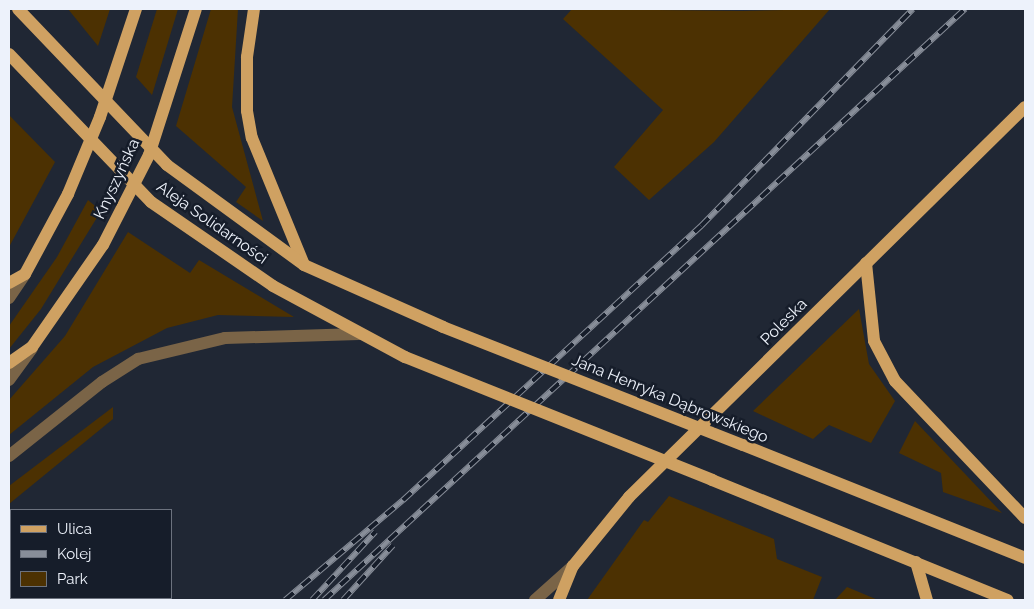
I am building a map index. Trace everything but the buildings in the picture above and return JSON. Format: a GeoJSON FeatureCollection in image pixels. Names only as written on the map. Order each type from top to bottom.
{"type":"FeatureCollection","features":[{"type":"Feature","properties":{"kind":"main road","name":"Aleja Solidarności"},"geometry":{"type":"LineString","coordinates":[[18,9],[167,165],[304,265]]}},
{"type":"Feature","properties":{"kind":"main road"},"geometry":{"type":"LineString","coordinates":[[9,283],[25,274],[68,194],[96,126],[136,9]]}},
{"type":"Feature","properties":{"kind":"main road","name":"Knyszyńska"},"geometry":{"type":"LineString","coordinates":[[32,347],[103,245],[149,155],[196,9]]}},
{"type":"Feature","properties":{"kind":"main road"},"geometry":{"type":"LineString","coordinates":[[254,9],[247,57],[250,129],[304,265]]}},
{"type":"Feature","properties":{"kind":"main road","name":"Aleja Solidarności"},"geometry":{"type":"LineString","coordinates":[[9,54],[151,202],[273,286],[359,334],[405,357],[916,562]]}},
{"type":"Feature","properties":{"kind":"main road","name":"Poleska"},"geometry":{"type":"LineString","coordinates":[[559,600],[572,566],[629,497],[1025,107]]}},
{"type":"Feature","properties":{"kind":"main road"},"geometry":{"type":"LineString","coordinates":[[866,263],[874,341],[895,381],[1025,518]]}},
{"type":"Feature","properties":{"kind":"main road","name":"Jana Henryka Dąbrowskiego"},"geometry":{"type":"LineString","coordinates":[[304,265],[444,327],[1025,558]]}},
{"type":"Feature","properties":{"kind":"main road"},"geometry":{"type":"LineString","coordinates":[[9,363],[32,347]]}},
{"type":"Feature","properties":{"kind":"main road"},"geometry":{"type":"LineString","coordinates":[[916,562],[927,600]]}},
{"type":"Feature","properties":{"kind":"main road"},"geometry":{"type":"LineString","coordinates":[[916,562],[1008,600]]}},
{"type":"Feature","properties":{"kind":"street"},"geometry":{"type":"LineString","coordinates":[[9,298],[25,274]]}},
{"type":"Feature","properties":{"kind":"street"},"geometry":{"type":"LineString","coordinates":[[9,456],[102,382],[138,360],[225,338],[359,334]]}},
{"type":"Feature","properties":{"kind":"street"},"geometry":{"type":"LineString","coordinates":[[9,380],[32,347]]}},
{"type":"Feature","properties":{"kind":"street","name":"Poleska"},"geometry":{"type":"LineString","coordinates":[[536,600],[572,566]]}},
{"type":"Feature","properties":{"kind":"green space"},"geometry":{"type":"Polygon","coordinates":[[[68,9],[110,9],[98,46],[68,9]]]}},
{"type":"Feature","properties":{"kind":"green space"},"geometry":{"type":"Polygon","coordinates":[[[157,9],[178,9],[152,95],[136,77],[157,9]]]}},
{"type":"Feature","properties":{"kind":"green space"},"geometry":{"type":"Polygon","coordinates":[[[211,9],[238,9],[232,107],[263,221],[236,202],[246,187],[176,126],[211,9]]]}},
{"type":"Feature","properties":{"kind":"green space"},"geometry":{"type":"Polygon","coordinates":[[[572,9],[742,11],[830,9],[714,142],[649,200],[614,167],[663,110],[563,19],[572,9]]]}},
{"type":"Feature","properties":{"kind":"green space"},"geometry":{"type":"Polygon","coordinates":[[[9,115],[55,162],[9,247],[9,115]]]}},
{"type":"Feature","properties":{"kind":"green space"},"geometry":{"type":"Polygon","coordinates":[[[88,200],[101,211],[41,309],[9,349],[9,326],[57,257],[88,200]]]}},
{"type":"Feature","properties":{"kind":"green space"},"geometry":{"type":"Polygon","coordinates":[[[128,232],[190,273],[199,260],[294,317],[218,315],[167,328],[93,367],[9,435],[9,400],[65,336],[128,232]]]}},
{"type":"Feature","properties":{"kind":"green space"},"geometry":{"type":"Polygon","coordinates":[[[859,309],[869,364],[895,401],[871,443],[829,425],[813,439],[753,411],[859,309]]]}},
{"type":"Feature","properties":{"kind":"green space"},"geometry":{"type":"Polygon","coordinates":[[[113,407],[113,419],[9,504],[9,486],[113,407]]]}},
{"type":"Feature","properties":{"kind":"green space"},"geometry":{"type":"Polygon","coordinates":[[[915,421],[1002,513],[943,492],[941,473],[899,453],[915,421]]]}},
{"type":"Feature","properties":{"kind":"green space"},"geometry":{"type":"Polygon","coordinates":[[[669,496],[774,539],[777,559],[822,577],[813,600],[587,600],[644,520],[648,522],[669,496]]]}},
{"type":"Feature","properties":{"kind":"green space"},"geometry":{"type":"Polygon","coordinates":[[[847,587],[878,600],[835,600],[847,587]]]}},
{"type":"Feature","properties":{"kind":"railway"},"geometry":{"type":"LineString","coordinates":[[285,600],[403,500],[701,226],[913,9]]}},
{"type":"Feature","properties":{"kind":"railway"},"geometry":{"type":"LineString","coordinates":[[324,600],[965,9]]}},
{"type":"Feature","properties":{"kind":"railway"},"geometry":{"type":"LineString","coordinates":[[312,600],[375,532]]}},
{"type":"Feature","properties":{"kind":"railway"},"geometry":{"type":"LineString","coordinates":[[343,600],[393,545]]}}]}
